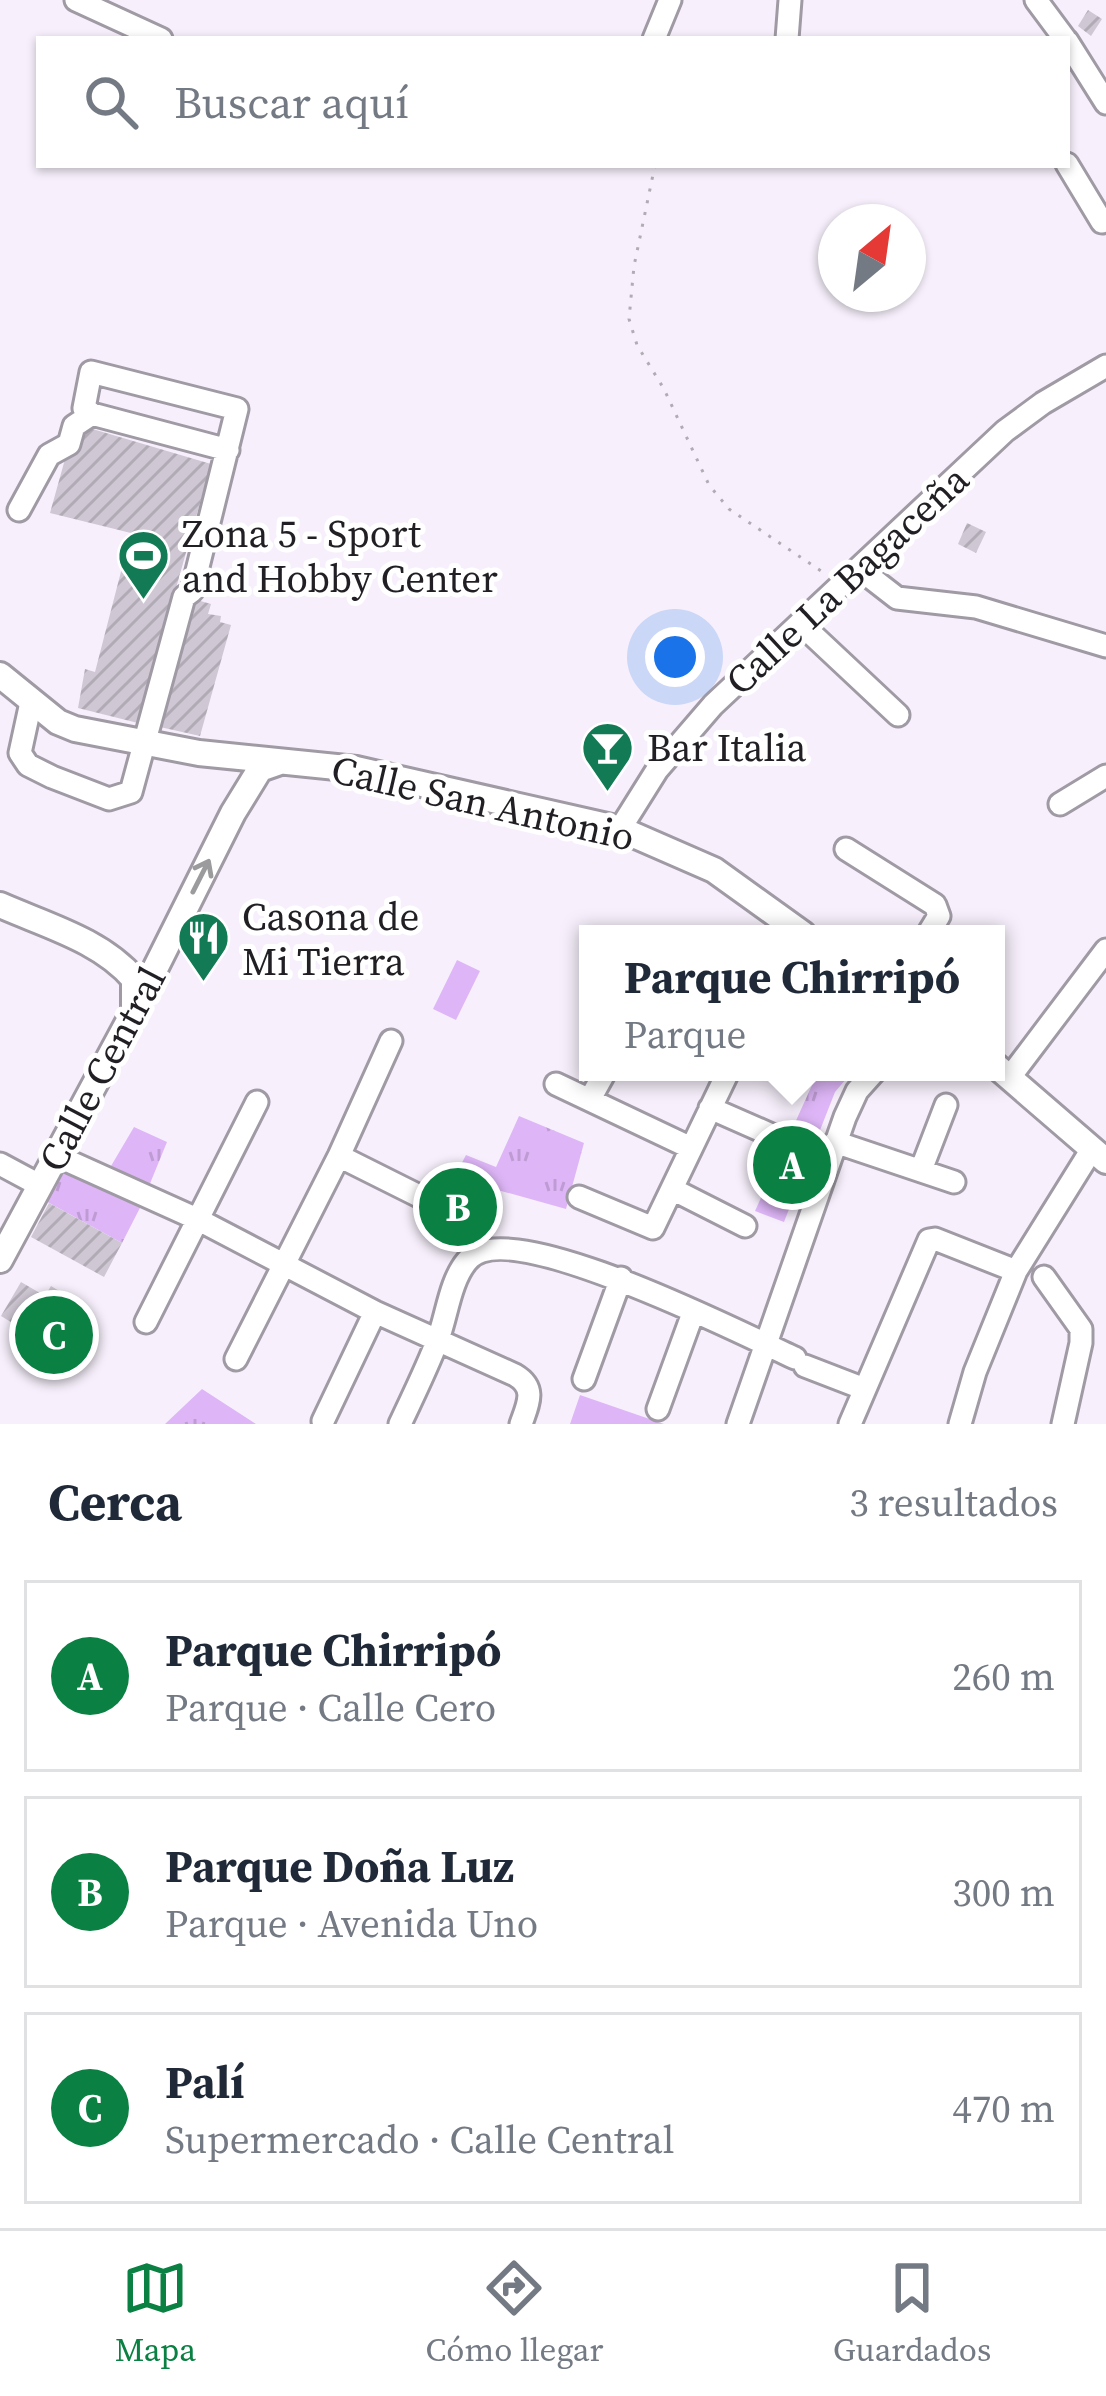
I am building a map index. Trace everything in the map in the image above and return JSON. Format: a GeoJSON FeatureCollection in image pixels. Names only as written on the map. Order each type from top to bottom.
{"type":"FeatureCollection","features":[{"type":"Feature","properties":{"kind":"main road"},"geometry":{"type":"LineString","coordinates":[[0,675],[58,722]]}},
{"type":"Feature","properties":{"kind":"main road"},"geometry":{"type":"LineString","coordinates":[[0,696],[58,722]]}},
{"type":"Feature","properties":{"kind":"main road","name":"Calle San Antonio"},"geometry":{"type":"LineString","coordinates":[[58,722],[143,744],[413,780],[620,830],[714,870],[788,925]]}},
{"type":"Feature","properties":{"kind":"main road"},"geometry":{"type":"LineString","coordinates":[[200,752],[232,775],[233,813]]}},
{"type":"Feature","properties":{"kind":"main road","name":"Calle Central"},"geometry":{"type":"LineString","coordinates":[[0,1260],[132,1015],[233,813],[260,769],[280,761]]}},
{"type":"Feature","properties":{"kind":"main road"},"geometry":{"type":"LineString","coordinates":[[0,905],[92,946],[144,962],[165,949]]}},
{"type":"Feature","properties":{"kind":"main road"},"geometry":{"type":"LineString","coordinates":[[92,946],[134,979],[132,1015]]}},
{"type":"Feature","properties":{"kind":"main road"},"geometry":{"type":"LineString","coordinates":[[1005,1074],[1099,1155]]}},
{"type":"Feature","properties":{"kind":"street"},"geometry":{"type":"LineString","coordinates":[[76,0],[154,36]]}},
{"type":"Feature","properties":{"kind":"street"},"geometry":{"type":"LineString","coordinates":[[655,36],[670,0]]}},
{"type":"Feature","properties":{"kind":"street"},"geometry":{"type":"LineString","coordinates":[[788,36],[790,0]]}},
{"type":"Feature","properties":{"kind":"street"},"geometry":{"type":"LineString","coordinates":[[1036,0],[1063,36]]}},
{"type":"Feature","properties":{"kind":"street"},"geometry":{"type":"LineString","coordinates":[[1070,46],[1106,103]]}},
{"type":"Feature","properties":{"kind":"street"},"geometry":{"type":"LineString","coordinates":[[1069,168],[1102,222]]}},
{"type":"Feature","properties":{"kind":"street"},"geometry":{"type":"LineString","coordinates":[[1084,192],[1106,178]]}},
{"type":"Feature","properties":{"kind":"street","name":"Calle La Bagaceña"},"geometry":{"type":"LineString","coordinates":[[620,830],[657,770],[713,705],[1005,431],[1106,366]]}},
{"type":"Feature","properties":{"kind":"street"},"geometry":{"type":"LineString","coordinates":[[30,707],[22,758],[91,794],[109,799],[127,796],[184,597],[192,592],[228,450],[237,409],[91,372],[84,408],[92,415],[228,450]]}},
{"type":"Feature","properties":{"kind":"street"},"geometry":{"type":"LineString","coordinates":[[19,510],[49,455],[69,444],[74,426],[92,415]]}},
{"type":"Feature","properties":{"kind":"street"},"geometry":{"type":"LineString","coordinates":[[852,578],[897,598],[976,607],[1106,646]]}},
{"type":"Feature","properties":{"kind":"street"},"geometry":{"type":"LineString","coordinates":[[802,625],[898,715]]}},
{"type":"Feature","properties":{"kind":"street"},"geometry":{"type":"LineString","coordinates":[[1060,804],[1106,776]]}},
{"type":"Feature","properties":{"kind":"street"},"geometry":{"type":"LineString","coordinates":[[846,849],[934,905],[939,916],[934,925]]}},
{"type":"Feature","properties":{"kind":"street"},"geometry":{"type":"LineString","coordinates":[[1005,1070],[1106,950]]}},
{"type":"Feature","properties":{"kind":"street"},"geometry":{"type":"LineString","coordinates":[[236,1359],[339,1156],[391,1041]]}},
{"type":"Feature","properties":{"kind":"street"},"geometry":{"type":"LineString","coordinates":[[590,1100],[600,1081]]}},
{"type":"Feature","properties":{"kind":"street"},"geometry":{"type":"LineString","coordinates":[[579,1197],[653,1228],[724,1081]]}},
{"type":"Feature","properties":{"kind":"street"},"geometry":{"type":"LineString","coordinates":[[738,1424],[836,1142],[857,1091],[866,1081]]}},
{"type":"Feature","properties":{"kind":"street"},"geometry":{"type":"LineString","coordinates":[[556,1084],[692,1148]]}},
{"type":"Feature","properties":{"kind":"street"},"geometry":{"type":"LineString","coordinates":[[146,1322],[257,1102]]}},
{"type":"Feature","properties":{"kind":"street"},"geometry":{"type":"LineString","coordinates":[[921,1171],[946,1105]]}},
{"type":"Feature","properties":{"kind":"street"},"geometry":{"type":"LineString","coordinates":[[710,1108],[783,1140]]}},
{"type":"Feature","properties":{"kind":"street"},"geometry":{"type":"LineString","coordinates":[[836,1142],[954,1181]]}},
{"type":"Feature","properties":{"kind":"street"},"geometry":{"type":"LineString","coordinates":[[60,1151],[102,1167],[116,1181],[374,1312],[515,1375],[529,1387],[529,1403],[520,1424]]}},
{"type":"Feature","properties":{"kind":"street"},"geometry":{"type":"LineString","coordinates":[[960,1424],[975,1372],[1016,1271],[1099,1155]]}},
{"type":"Feature","properties":{"kind":"street"},"geometry":{"type":"LineString","coordinates":[[339,1156],[424,1199]]}},
{"type":"Feature","properties":{"kind":"street"},"geometry":{"type":"LineString","coordinates":[[0,1164],[41,1186]]}},
{"type":"Feature","properties":{"kind":"street"},"geometry":{"type":"LineString","coordinates":[[672,1189],[745,1226]]}},
{"type":"Feature","properties":{"kind":"street"},"geometry":{"type":"LineString","coordinates":[[850,1424],[929,1240],[1016,1271]]}},
{"type":"Feature","properties":{"kind":"street"},"geometry":{"type":"LineString","coordinates":[[400,1424],[438,1340],[463,1266],[472,1256],[502,1250],[579,1264],[621,1278],[862,1388]]}},
{"type":"Feature","properties":{"kind":"street"},"geometry":{"type":"LineString","coordinates":[[1044,1277],[1081,1329],[1063,1424]]}},
{"type":"Feature","properties":{"kind":"street"},"geometry":{"type":"LineString","coordinates":[[584,1379],[621,1278]]}},
{"type":"Feature","properties":{"kind":"street"},"geometry":{"type":"LineString","coordinates":[[323,1421],[374,1312]]}},
{"type":"Feature","properties":{"kind":"street"},"geometry":{"type":"LineString","coordinates":[[658,1409],[693,1312]]}},
{"type":"Feature","properties":{"kind":"path"},"geometry":{"type":"LineString","coordinates":[[654,168],[634,266],[629,319],[638,345],[709,485],[729,509],[776,544],[852,578]]}},
{"type":"Feature","properties":{"kind":"green space"},"geometry":{"type":"Polygon","coordinates":[[[457,960],[480,971],[456,1020],[433,1009],[457,960]]]}},
{"type":"Feature","properties":{"kind":"green space"},"geometry":{"type":"Polygon","coordinates":[[[814,1081],[844,1081],[835,1092],[784,1222],[755,1211],[814,1081]]]}},
{"type":"Feature","properties":{"kind":"green space"},"geometry":{"type":"Polygon","coordinates":[[[519,1116],[584,1143],[566,1209],[487,1187],[461,1244],[428,1227],[466,1155],[496,1167],[519,1116]]]}},
{"type":"Feature","properties":{"kind":"green space"},"geometry":{"type":"Polygon","coordinates":[[[134,1127],[167,1142],[149,1186],[111,1166],[134,1127]]]}},
{"type":"Feature","properties":{"kind":"green space"},"geometry":{"type":"Polygon","coordinates":[[[62,1166],[143,1202],[122,1243],[42,1199],[62,1166]]]}},
{"type":"Feature","properties":{"kind":"green space"},"geometry":{"type":"Polygon","coordinates":[[[202,1389],[256,1424],[165,1424],[202,1389]]]}},
{"type":"Feature","properties":{"kind":"green space"},"geometry":{"type":"Polygon","coordinates":[[[580,1395],[664,1424],[570,1424],[580,1395]]]}},
{"type":"Feature","properties":{"kind":"building"},"geometry":{"type":"Polygon","coordinates":[[[1088,10],[1102,19],[1091,36],[1078,26],[1088,10]]]}},
{"type":"Feature","properties":{"kind":"building","name":"Zona 5 - Sport and Hobby Center"},"geometry":{"type":"Polygon","coordinates":[[[79,425],[211,464],[138,723],[78,708],[85,669],[95,672],[131,533],[50,513],[79,425]]]}},
{"type":"Feature","properties":{"kind":"building"},"geometry":{"type":"Polygon","coordinates":[[[967,523],[986,532],[976,553],[958,544],[967,523]]]}},
{"type":"Feature","properties":{"kind":"building"},"geometry":{"type":"Polygon","coordinates":[[[190,598],[211,604],[208,614],[221,616],[220,622],[231,625],[200,736],[160,727],[163,719],[158,718],[190,598]]]}},
{"type":"Feature","properties":{"kind":"building"},"geometry":{"type":"Polygon","coordinates":[[[49,1203],[122,1243],[104,1277],[31,1237],[49,1203]]]}},
{"type":"Feature","properties":{"kind":"building"},"geometry":{"type":"Polygon","coordinates":[[[21,1282],[45,1296],[51,1286],[89,1309],[65,1355],[1,1316],[21,1282]]]}},
{"type":"Feature","properties":{"kind":"place","name":"Zona 5 - Sport and Hobby Center"},"geometry":{"type":"Point","coordinates":[143,601]}},
{"type":"Feature","properties":{"kind":"place","name":"Bar Italia"},"geometry":{"type":"Point","coordinates":[608,793]}},
{"type":"Feature","properties":{"kind":"place","name":"Casona de Mi Tierra"},"geometry":{"type":"Point","coordinates":[203,984]}},
{"type":"Feature","properties":{"kind":"place","name":"Parque Chirripó"},"geometry":{"type":"Point","coordinates":[792,1165]}},
{"type":"Feature","properties":{"kind":"place","name":"Parque Doña Luz"},"geometry":{"type":"Point","coordinates":[458,1207]}},
{"type":"Feature","properties":{"kind":"place","name":"Palí"},"geometry":{"type":"Point","coordinates":[54,1335]}}]}
